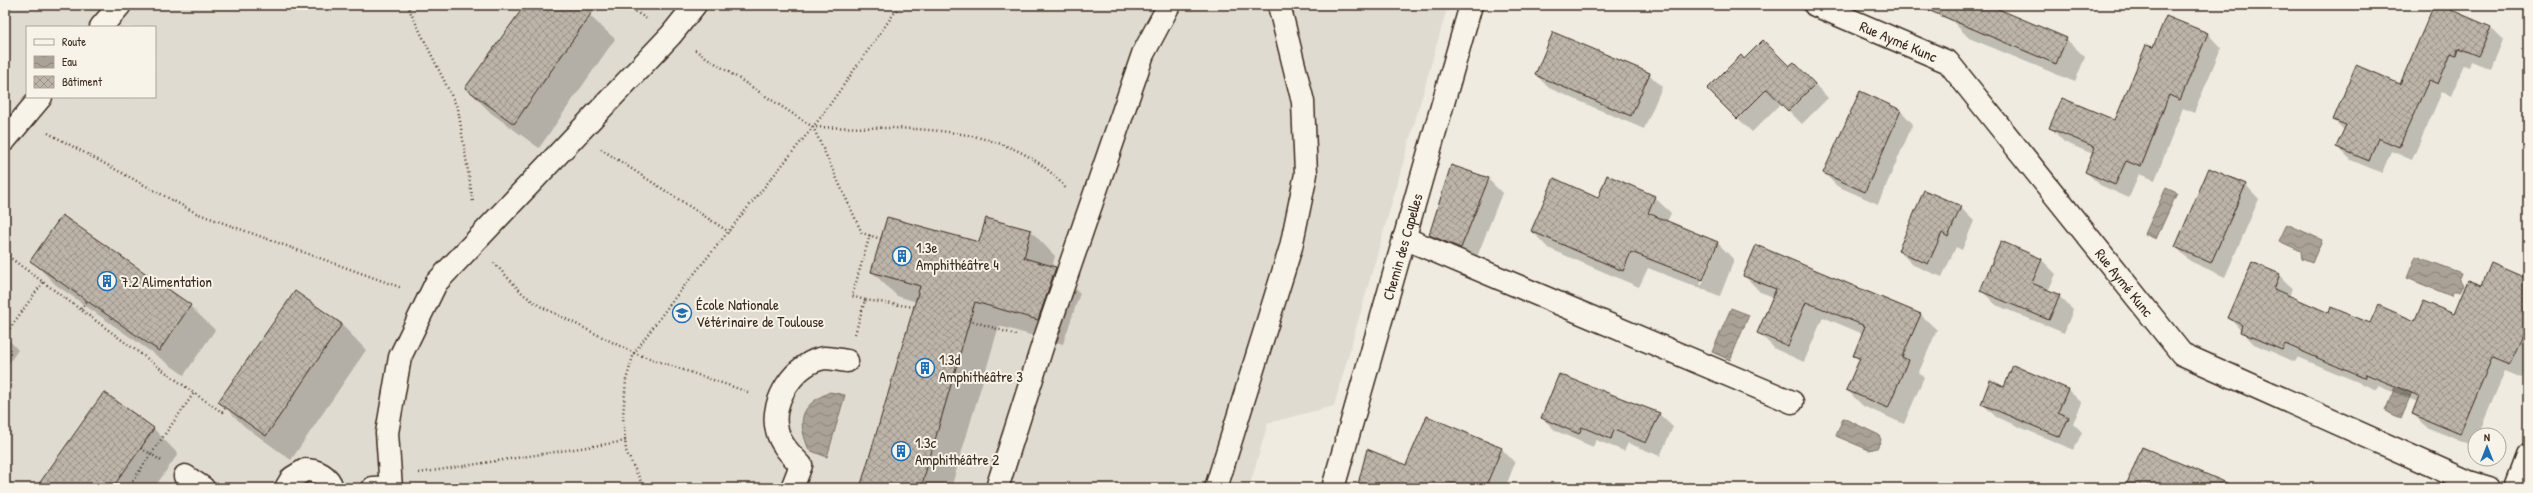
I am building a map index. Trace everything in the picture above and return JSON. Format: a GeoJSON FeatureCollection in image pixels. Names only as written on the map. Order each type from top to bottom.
{"type":"FeatureCollection","features":[{"type":"Feature","properties":{"kind":"street"},"geometry":{"type":"LineString","coordinates":[[102,26],[120,5]]}},
{"type":"Feature","properties":{"kind":"street"},"geometry":{"type":"LineString","coordinates":[[387,485],[387,433],[400,357],[436,283],[671,35],[695,5]]}},
{"type":"Feature","properties":{"kind":"street"},"geometry":{"type":"LineString","coordinates":[[997,488],[1143,54],[1169,5]]}},
{"type":"Feature","properties":{"kind":"street"},"geometry":{"type":"LineString","coordinates":[[1216,488],[1291,247],[1306,174],[1304,102],[1279,5]]}},
{"type":"Feature","properties":{"kind":"street","name":"Chemin des Capelles"},"geometry":{"type":"LineString","coordinates":[[1332,488],[1471,5]]}},
{"type":"Feature","properties":{"kind":"street","name":"Rue Aymé Kunc"},"geometry":{"type":"LineString","coordinates":[[1814,5],[1948,62],[2182,354],[2469,482],[2490,488]]}},
{"type":"Feature","properties":{"kind":"street"},"geometry":{"type":"LineString","coordinates":[[5,140],[40,98]]}},
{"type":"Feature","properties":{"kind":"street"},"geometry":{"type":"LineString","coordinates":[[1404,238],[1792,402]]}},
{"type":"Feature","properties":{"kind":"street"},"geometry":{"type":"LineString","coordinates":[[792,488],[801,465],[786,449],[776,430],[777,402],[793,378],[808,364],[825,358],[847,360]]}},
{"type":"Feature","properties":{"kind":"street"},"geometry":{"type":"LineString","coordinates":[[2516,488],[2528,456]]}},
{"type":"Feature","properties":{"kind":"street"},"geometry":{"type":"LineString","coordinates":[[286,488],[292,478],[298,473],[313,470],[327,478],[332,488]]}},
{"type":"Feature","properties":{"kind":"street"},"geometry":{"type":"LineString","coordinates":[[185,476],[203,488]]}},
{"type":"Feature","properties":{"kind":"path"},"geometry":{"type":"LineString","coordinates":[[407,5],[458,109],[477,239],[504,276],[538,306],[634,353],[777,402]]}},
{"type":"Feature","properties":{"kind":"path"},"geometry":{"type":"LineString","coordinates":[[644,488],[626,451],[623,416],[626,380],[634,353],[673,300],[813,127],[900,5]]}},
{"type":"Feature","properties":{"kind":"path"},"geometry":{"type":"LineString","coordinates":[[671,35],[813,127],[918,130],[979,137],[1015,148],[1040,162],[1065,187],[1079,206],[1086,221]]}},
{"type":"Feature","properties":{"kind":"path"},"geometry":{"type":"LineString","coordinates":[[22,118],[196,212],[429,298]]}},
{"type":"Feature","properties":{"kind":"path"},"geometry":{"type":"LineString","coordinates":[[813,127],[862,233],[881,239]]}},
{"type":"Feature","properties":{"kind":"path"},"geometry":{"type":"LineString","coordinates":[[577,134],[729,232]]}},
{"type":"Feature","properties":{"kind":"path"},"geometry":{"type":"LineString","coordinates":[[870,236],[852,296],[865,300],[914,307]]}},
{"type":"Feature","properties":{"kind":"path"},"geometry":{"type":"LineString","coordinates":[[5,254],[194,393],[222,412],[226,407]]}},
{"type":"Feature","properties":{"kind":"path"},"geometry":{"type":"LineString","coordinates":[[5,336],[43,282]]}},
{"type":"Feature","properties":{"kind":"path"},"geometry":{"type":"LineString","coordinates":[[855,333],[865,300]]}},
{"type":"Feature","properties":{"kind":"path"},"geometry":{"type":"LineString","coordinates":[[81,309],[87,301]]}},
{"type":"Feature","properties":{"kind":"path"},"geometry":{"type":"LineString","coordinates":[[969,320],[1013,334]]}},
{"type":"Feature","properties":{"kind":"path"},"geometry":{"type":"LineString","coordinates":[[128,488],[194,393]]}},
{"type":"Feature","properties":{"kind":"path"},"geometry":{"type":"LineString","coordinates":[[387,485],[626,441]]}},
{"type":"Feature","properties":{"kind":"path"},"geometry":{"type":"LineString","coordinates":[[141,448],[185,476]]}},
{"type":"Feature","properties":{"kind":"shaded area","name":"École Nationale Vétérinaire de Toulouse"},"geometry":{"type":"Polygon","coordinates":[[[5,5],[1448,5],[1334,406],[1268,423],[1249,488],[5,488],[5,5]]]}},
{"type":"Feature","properties":{"kind":"water"},"geometry":{"type":"Polygon","coordinates":[[[2166,188],[2177,193],[2156,239],[2145,234],[2166,188]]]}},
{"type":"Feature","properties":{"kind":"water"},"geometry":{"type":"Polygon","coordinates":[[[2287,224],[2322,240],[2312,263],[2302,259],[2301,251],[2279,241],[2287,224]]]}},
{"type":"Feature","properties":{"kind":"water"},"geometry":{"type":"Polygon","coordinates":[[[2416,256],[2461,273],[2459,278],[2463,285],[2459,292],[2453,292],[2451,296],[2407,278],[2416,256]]]}},
{"type":"Feature","properties":{"kind":"water"},"geometry":{"type":"Polygon","coordinates":[[[1731,308],[1749,315],[1730,360],[1712,352],[1731,308]]]}},
{"type":"Feature","properties":{"kind":"water"},"geometry":{"type":"Polygon","coordinates":[[[2399,378],[2415,385],[2401,418],[2385,411],[2399,378]]]}},
{"type":"Feature","properties":{"kind":"water"},"geometry":{"type":"Polygon","coordinates":[[[830,392],[845,395],[827,457],[809,450],[805,439],[802,422],[803,415],[812,403],[830,392]]]}},
{"type":"Feature","properties":{"kind":"water"},"geometry":{"type":"Polygon","coordinates":[[[1843,418],[1879,435],[1881,440],[1877,448],[1869,450],[1836,436],[1843,418]]]}},
{"type":"Feature","properties":{"kind":"building"},"geometry":{"type":"Polygon","coordinates":[[[525,5],[597,5],[514,124],[465,88],[525,5]]]}},
{"type":"Feature","properties":{"kind":"building"},"geometry":{"type":"Polygon","coordinates":[[[1916,5],[1989,5],[2067,38],[2056,64],[1916,5]]]}},
{"type":"Feature","properties":{"kind":"building"},"geometry":{"type":"Polygon","coordinates":[[[2434,5],[2440,5],[2491,27],[2478,56],[2458,48],[2456,55],[2451,53],[2438,84],[2429,80],[2399,147],[2378,138],[2369,161],[2336,147],[2346,125],[2333,120],[2356,65],[2400,84],[2434,5]]]}},
{"type":"Feature","properties":{"kind":"building"},"geometry":{"type":"Polygon","coordinates":[[[2166,16],[2208,33],[2180,100],[2169,95],[2141,167],[2126,161],[2115,185],[2085,172],[2095,147],[2049,128],[2062,98],[2115,120],[2146,45],[2153,47],[2166,16]]]}},
{"type":"Feature","properties":{"kind":"building"},"geometry":{"type":"Polygon","coordinates":[[[1553,32],[1650,73],[1631,116],[1535,75],[1553,32]]]}},
{"type":"Feature","properties":{"kind":"building"},"geometry":{"type":"Polygon","coordinates":[[[1763,40],[1789,66],[1794,62],[1815,84],[1788,111],[1767,89],[1737,119],[1707,89],[1741,55],[1744,59],[1763,40]]]}},
{"type":"Feature","properties":{"kind":"building"},"geometry":{"type":"Polygon","coordinates":[[[1860,91],[1901,110],[1865,192],[1823,173],[1860,91]]]}},
{"type":"Feature","properties":{"kind":"building"},"geometry":{"type":"Polygon","coordinates":[[[1451,165],[1489,178],[1461,248],[1429,235],[1451,165]]]}},
{"type":"Feature","properties":{"kind":"building"},"geometry":{"type":"Polygon","coordinates":[[[2209,168],[2246,184],[2211,263],[2175,247],[2209,168]]]}},
{"type":"Feature","properties":{"kind":"building"},"geometry":{"type":"Polygon","coordinates":[[[1607,175],[1655,196],[1648,213],[1718,242],[1703,280],[1631,252],[1623,271],[1531,231],[1554,178],[1598,198],[1607,175]]]}},
{"type":"Feature","properties":{"kind":"building"},"geometry":{"type":"Polygon","coordinates":[[[1924,190],[1961,206],[1948,237],[1942,233],[1928,264],[1898,251],[1924,190]]]}},
{"type":"Feature","properties":{"kind":"building","name":"7.2 Alimentation"},"geometry":{"type":"Polygon","coordinates":[[[62,215],[191,305],[159,351],[30,261],[62,215]]]}},
{"type":"Feature","properties":{"kind":"building"},"geometry":{"type":"Polygon","coordinates":[[[887,217],[979,242],[986,218],[1031,230],[1024,258],[1056,267],[1038,320],[975,302],[921,488],[860,488],[920,286],[871,272],[887,217]]]}},
{"type":"Feature","properties":{"kind":"building"},"geometry":{"type":"Polygon","coordinates":[[[2001,241],[2042,259],[2032,283],[2060,295],[2049,320],[1980,291],[2001,241]]]}},
{"type":"Feature","properties":{"kind":"building"},"geometry":{"type":"Polygon","coordinates":[[[1756,245],[1921,314],[1902,357],[1908,360],[1888,408],[1846,390],[1860,358],[1853,356],[1865,326],[1806,302],[1788,346],[1757,333],[1776,289],[1743,276],[1756,245]]]}},
{"type":"Feature","properties":{"kind":"building"},"geometry":{"type":"Polygon","coordinates":[[[2252,262],[2280,274],[2274,289],[2329,313],[2331,307],[2370,323],[2378,305],[2415,321],[2423,301],[2454,314],[2468,280],[2482,285],[2491,263],[2528,279],[2528,325],[2509,365],[2492,358],[2460,434],[2412,414],[2419,396],[2366,374],[2364,378],[2285,344],[2282,350],[2240,332],[2242,325],[2228,318],[2252,262]]]}},
{"type":"Feature","properties":{"kind":"building"},"geometry":{"type":"Polygon","coordinates":[[[295,291],[342,324],[266,436],[218,402],[295,291]]]}},
{"type":"Feature","properties":{"kind":"building"},"geometry":{"type":"Polygon","coordinates":[[[2013,365],[2068,389],[2058,412],[2069,417],[2060,437],[1981,404],[1990,380],[2004,387],[2013,365]]]}},
{"type":"Feature","properties":{"kind":"building"},"geometry":{"type":"Polygon","coordinates":[[[1559,374],[1660,413],[1646,443],[1614,430],[1611,439],[1582,427],[1579,434],[1541,418],[1559,374]]]}},
{"type":"Feature","properties":{"kind":"building"},"geometry":{"type":"Polygon","coordinates":[[[104,392],[154,428],[141,448],[112,488],[36,488],[104,392]]]}},
{"type":"Feature","properties":{"kind":"building"},"geometry":{"type":"Polygon","coordinates":[[[1427,416],[1502,448],[1485,488],[1357,488],[1367,449],[1406,465],[1427,416]]]}},
{"type":"Feature","properties":{"kind":"building"},"geometry":{"type":"Polygon","coordinates":[[[2142,447],[2239,488],[2125,488],[2142,447]]]}},
{"type":"Feature","properties":{"kind":"place","name":"1.3e Amphithéâtre 4"},"geometry":{"type":"Point","coordinates":[902,256]}},
{"type":"Feature","properties":{"kind":"place","name":"7.2 Alimentation"},"geometry":{"type":"Point","coordinates":[107,281]}},
{"type":"Feature","properties":{"kind":"place","name":"École Nationale Vétérinaire de Toulouse"},"geometry":{"type":"Point","coordinates":[682,313]}},
{"type":"Feature","properties":{"kind":"place","name":"1.3d Amphithéâtre 3"},"geometry":{"type":"Point","coordinates":[925,368]}},
{"type":"Feature","properties":{"kind":"place","name":"1.3c Amphithéâtre 2"},"geometry":{"type":"Point","coordinates":[901,451]}}]}
